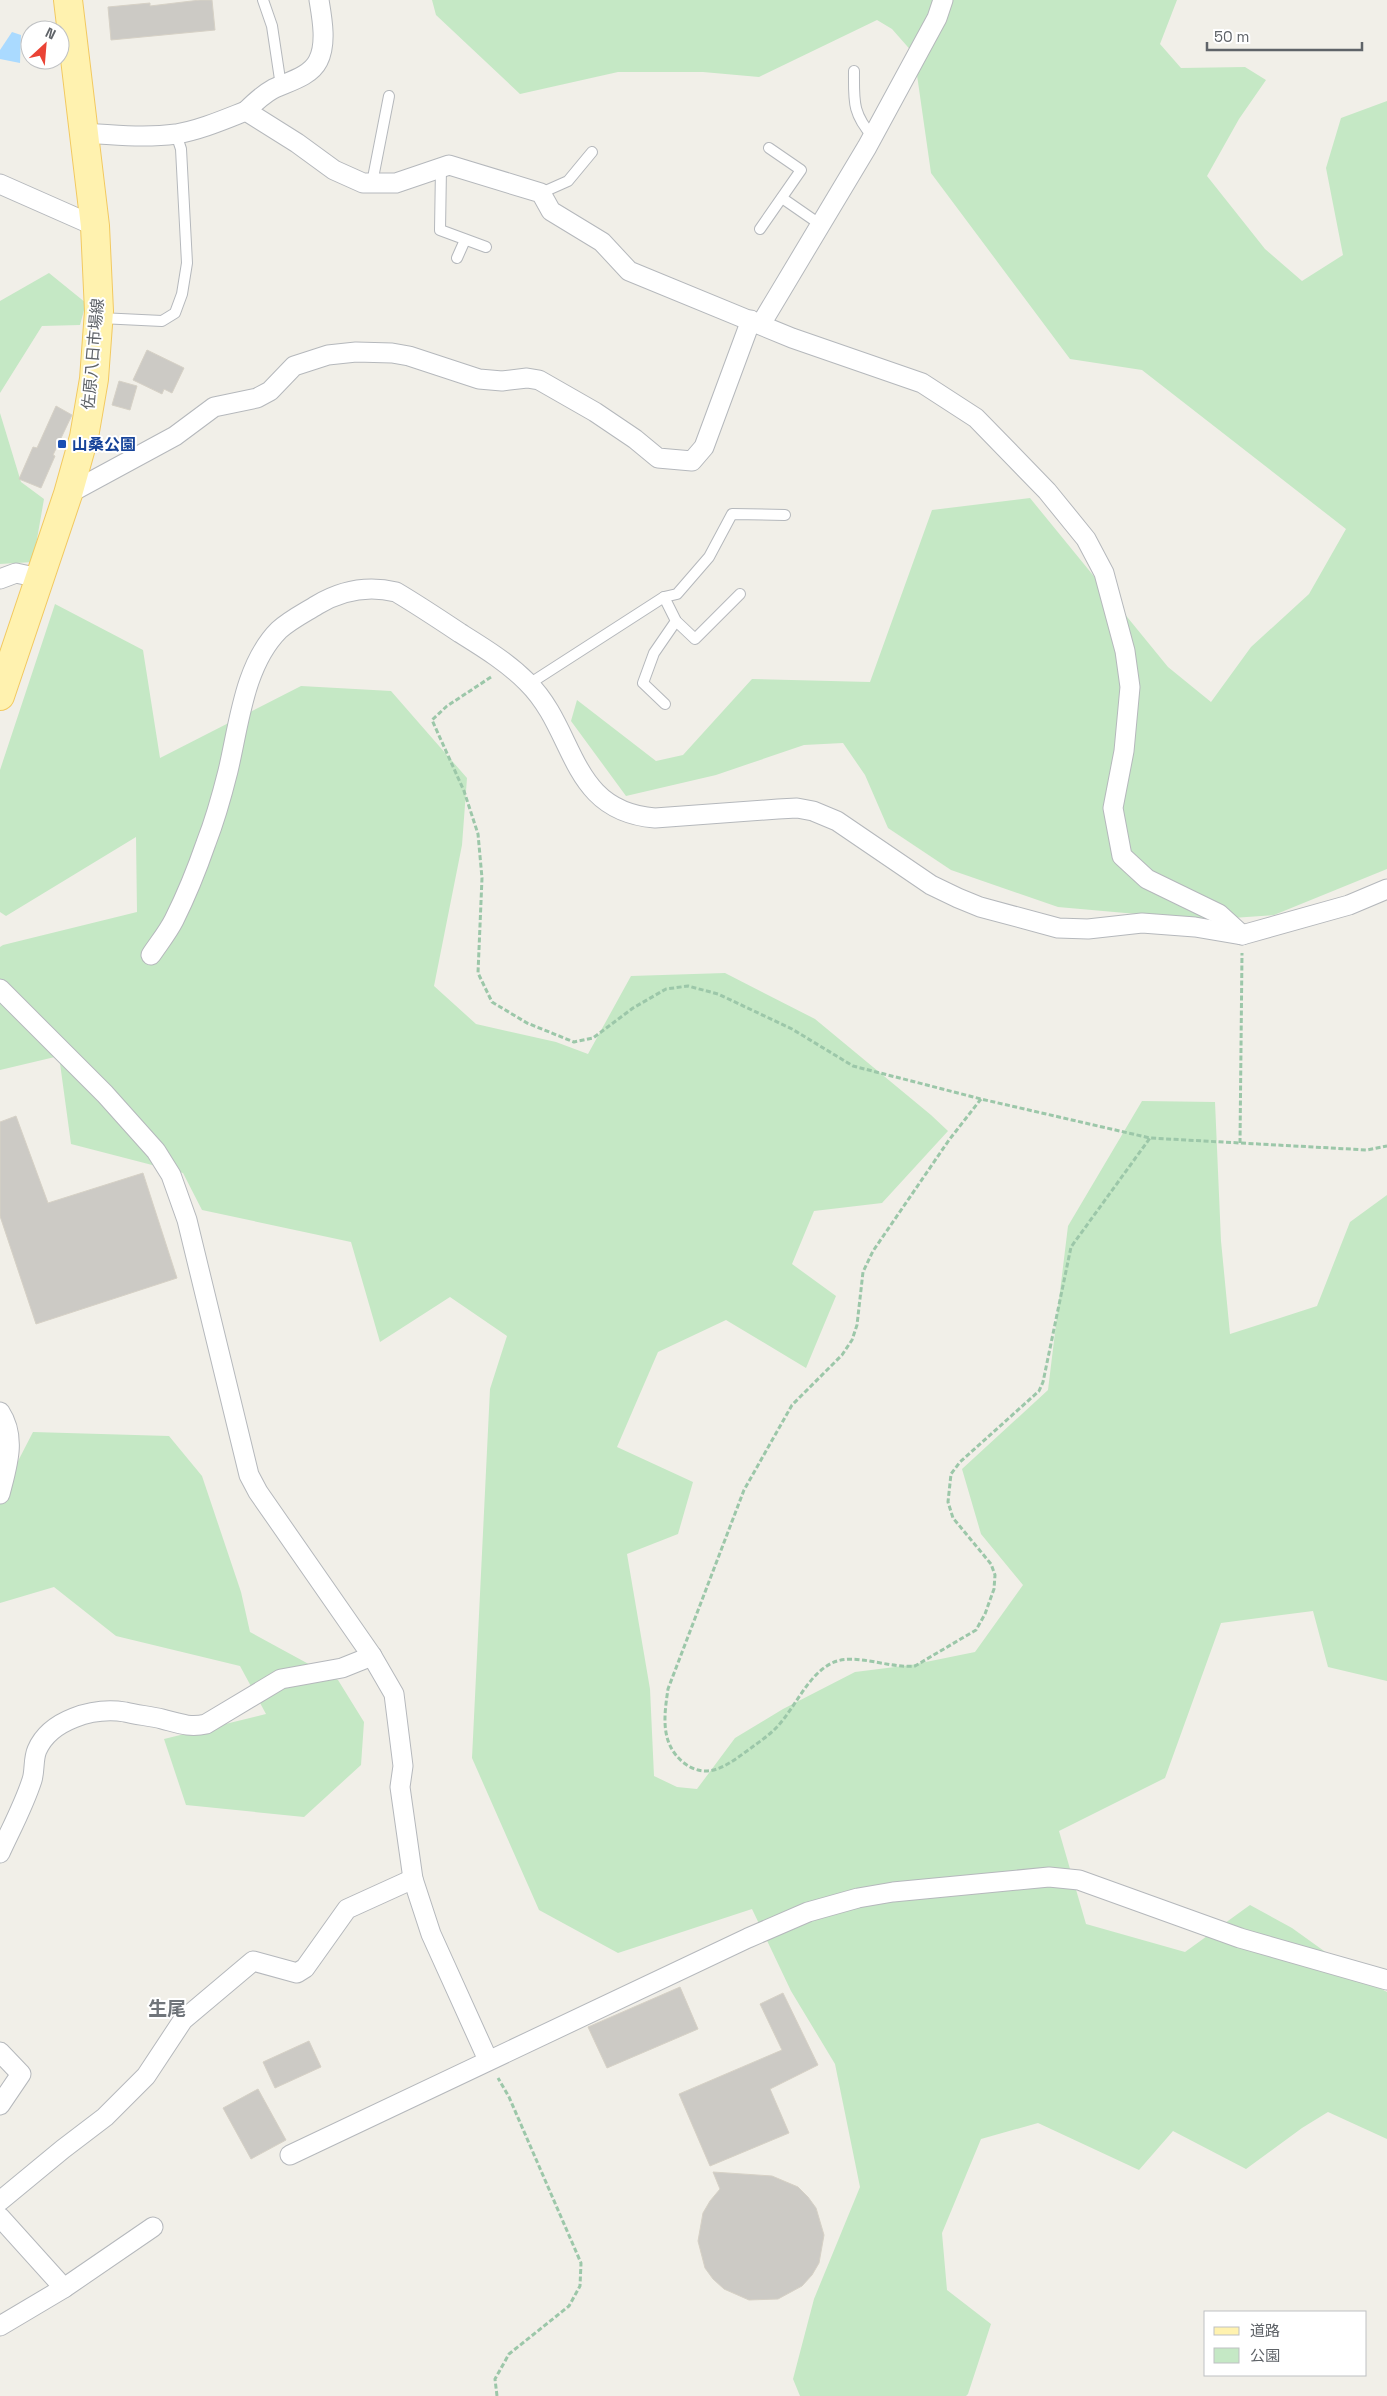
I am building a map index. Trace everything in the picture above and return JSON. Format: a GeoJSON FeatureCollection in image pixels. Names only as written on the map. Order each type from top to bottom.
{"type":"FeatureCollection","features":[{"type":"Feature","properties":{"kind":"main road","name":"佐原八日市場線"},"geometry":{"type":"LineString","coordinates":[[0,696],[68,494],[84,437],[94,379],[99,318],[95,226],[68,0]]}},
{"type":"Feature","properties":{"kind":"street"},"geometry":{"type":"LineString","coordinates":[[84,133],[139,136],[176,134],[213,124],[246,111],[259,98],[303,76],[318,62],[322,41],[320,0]]}},
{"type":"Feature","properties":{"kind":"street"},"geometry":{"type":"LineString","coordinates":[[68,494],[175,436],[214,407],[258,398],[270,391],[294,366],[328,355],[356,352],[392,353],[409,356],[478,379],[502,381],[527,378],[538,380],[596,412],[635,439],[658,458],[692,461],[704,447],[756,322],[820,225],[873,137],[936,18],[943,0]]}},
{"type":"Feature","properties":{"kind":"street"},"geometry":{"type":"LineString","coordinates":[[246,111],[297,143],[334,170],[363,183],[396,184],[449,165],[541,193],[551,211],[602,242],[629,271],[792,338],[922,383],[976,418],[1047,492],[1086,539],[1104,573],[1125,651],[1130,687],[1124,751],[1113,808],[1122,856],[1147,879],[1219,914],[1242,935]]}},
{"type":"Feature","properties":{"kind":"street"},"geometry":{"type":"LineString","coordinates":[[0,184],[95,226]]}},
{"type":"Feature","properties":{"kind":"street"},"geometry":{"type":"LineString","coordinates":[[0,579],[16,573],[39,578]]}},
{"type":"Feature","properties":{"kind":"street"},"geometry":{"type":"LineString","coordinates":[[151,955],[174,921],[206,843],[228,773],[244,701],[253,674],[266,647],[280,630],[322,602],[345,592],[361,588],[380,588],[396,592],[510,666],[529,684],[546,708],[585,779],[598,797],[617,810],[635,816],[655,818],[797,808],[813,811],[837,821],[860,835],[931,885],[980,908],[1058,928],[1088,929],[1142,923],[1195,927],[1242,935],[1349,905],[1387,889]]}},
{"type":"Feature","properties":{"kind":"street"},"geometry":{"type":"LineString","coordinates":[[0,990],[105,1094],[156,1151],[171,1175],[187,1220],[249,1475],[258,1492],[372,1656],[394,1694],[403,1766],[400,1787],[413,1879],[431,1934],[488,2060]]}},
{"type":"Feature","properties":{"kind":"street"},"geometry":{"type":"LineString","coordinates":[[0,1412],[9,1431],[10,1448],[0,1494]]}},
{"type":"Feature","properties":{"kind":"street"},"geometry":{"type":"LineString","coordinates":[[0,1853],[33,1779],[36,1753],[43,1738],[55,1727],[69,1719],[113,1710],[163,1719],[183,1726],[206,1724],[281,1680],[342,1668],[372,1656]]}},
{"type":"Feature","properties":{"kind":"street"},"geometry":{"type":"LineString","coordinates":[[290,2155],[748,1938],[808,1912],[858,1898],[893,1892],[1049,1877],[1079,1880],[1240,1938],[1387,1980]]}},
{"type":"Feature","properties":{"kind":"street"},"geometry":{"type":"LineString","coordinates":[[0,2201],[105,2117],[146,2076],[183,2020],[253,1961],[297,1973],[305,1968],[347,1909],[413,1879]]}},
{"type":"Feature","properties":{"kind":"street"},"geometry":{"type":"LineString","coordinates":[[0,2052],[22,2074],[0,2105]]}},
{"type":"Feature","properties":{"kind":"street"},"geometry":{"type":"LineString","coordinates":[[0,2217],[64,2288]]}},
{"type":"Feature","properties":{"kind":"street"},"geometry":{"type":"LineString","coordinates":[[0,2326],[64,2288],[153,2228]]}},
{"type":"Feature","properties":{"kind":"lane"},"geometry":{"type":"LineString","coordinates":[[262,0],[272,26],[281,86]]}},
{"type":"Feature","properties":{"kind":"lane"},"geometry":{"type":"LineString","coordinates":[[854,71],[854,102],[860,122],[873,137]]}},
{"type":"Feature","properties":{"kind":"lane"},"geometry":{"type":"LineString","coordinates":[[372,183],[389,96]]}},
{"type":"Feature","properties":{"kind":"lane"},"geometry":{"type":"LineString","coordinates":[[99,318],[162,321],[175,313],[182,294],[187,263],[181,149],[176,134]]}},
{"type":"Feature","properties":{"kind":"lane"},"geometry":{"type":"LineString","coordinates":[[760,229],[801,170],[769,148]]}},
{"type":"Feature","properties":{"kind":"lane"},"geometry":{"type":"LineString","coordinates":[[541,193],[568,181],[592,152]]}},
{"type":"Feature","properties":{"kind":"lane"},"geometry":{"type":"LineString","coordinates":[[441,168],[440,230],[486,247]]}},
{"type":"Feature","properties":{"kind":"lane"},"geometry":{"type":"LineString","coordinates":[[782,198],[820,225]]}},
{"type":"Feature","properties":{"kind":"lane"},"geometry":{"type":"LineString","coordinates":[[457,258],[465,240]]}},
{"type":"Feature","properties":{"kind":"lane"},"geometry":{"type":"LineString","coordinates":[[529,684],[664,597],[677,594],[709,557],[732,514],[785,515]]}},
{"type":"Feature","properties":{"kind":"lane"},"geometry":{"type":"LineString","coordinates":[[664,597],[676,621],[695,639],[740,594]]}},
{"type":"Feature","properties":{"kind":"lane"},"geometry":{"type":"LineString","coordinates":[[665,704],[643,683],[654,654],[676,621]]}},
{"type":"Feature","properties":{"kind":"path"},"geometry":{"type":"LineString","coordinates":[[510,666],[447,706],[432,720],[464,791],[478,834],[482,878],[478,973],[492,1002],[527,1023],[574,1042],[593,1038],[633,1008],[666,989],[688,986],[718,994],[792,1029],[853,1066],[981,1099],[1150,1138],[1367,1150],[1387,1146]]}},
{"type":"Feature","properties":{"kind":"path"},"geometry":{"type":"LineString","coordinates":[[1240,1143],[1242,935]]}},
{"type":"Feature","properties":{"kind":"path"},"geometry":{"type":"LineString","coordinates":[[981,1099],[949,1140],[873,1250],[862,1272],[857,1325],[852,1340],[842,1356],[792,1405],[744,1490],[712,1577],[674,1671],[665,1706],[665,1730],[670,1749],[688,1766],[702,1772],[717,1771],[775,1729],[816,1676],[835,1662],[854,1660],[906,1667],[915,1666],[976,1630],[986,1614],[994,1589],[995,1575],[990,1564],[953,1518],[948,1502],[951,1474],[960,1462],[1039,1391],[1043,1382],[1071,1247],[1150,1138]]}},
{"type":"Feature","properties":{"kind":"path"},"geometry":{"type":"LineString","coordinates":[[488,2060],[509,2097],[581,2262],[580,2286],[569,2306],[509,2354],[496,2379],[497,2396]]}},
{"type":"Feature","properties":{"kind":"green space"},"geometry":{"type":"Polygon","coordinates":[[[432,0],[1177,0],[1160,44],[1181,68],[1245,67],[1266,80],[1239,119],[1207,176],[1265,249],[1302,281],[1343,255],[1326,168],[1341,118],[1387,101],[1387,869],[1274,915],[1204,920],[1058,907],[951,870],[888,828],[865,775],[843,743],[804,745],[716,775],[626,796],[571,721],[577,700],[656,761],[683,755],[752,679],[870,682],[932,510],[1030,498],[1168,667],[1211,702],[1251,647],[1309,594],[1346,529],[1142,370],[1070,359],[931,173],[914,54],[892,29],[877,20],[759,77],[703,72],[618,72],[520,94],[436,15],[432,0]]]}},
{"type":"Feature","properties":{"kind":"green space"},"geometry":{"type":"Polygon","coordinates":[[[49,273],[86,303],[80,325],[42,326],[0,393],[0,301],[49,273]]]}},
{"type":"Feature","properties":{"kind":"green space"},"geometry":{"type":"Polygon","coordinates":[[[0,413],[21,482],[44,499],[33,562],[0,564],[0,413]]]}},
{"type":"Feature","properties":{"kind":"green space"},"geometry":{"type":"Polygon","coordinates":[[[55,604],[143,650],[160,758],[301,686],[391,691],[467,778],[462,845],[434,986],[476,1024],[556,1042],[588,1054],[631,976],[725,973],[815,1019],[948,1131],[882,1203],[814,1211],[792,1264],[836,1296],[806,1368],[726,1320],[658,1352],[617,1447],[693,1482],[678,1534],[627,1554],[650,1689],[654,1776],[677,1787],[697,1789],[735,1738],[783,1709],[855,1672],[911,1665],[975,1652],[1023,1585],[981,1534],[962,1469],[1048,1390],[1068,1226],[1142,1101],[1215,1102],[1221,1241],[1230,1334],[1317,1306],[1350,1222],[1387,1195],[1387,1681],[1328,1667],[1313,1611],[1221,1623],[1165,1778],[1059,1831],[1086,1924],[1185,1952],[1250,1905],[1292,1928],[1363,1979],[1387,1992],[1387,2139],[1328,2112],[1302,2128],[1246,2169],[1173,2131],[1139,2170],[1038,2123],[981,2139],[942,2233],[947,2290],[991,2324],[968,2394],[966,2396],[800,2396],[793,2379],[814,2299],[860,2187],[835,2064],[791,1991],[752,1909],[618,1953],[539,1910],[472,1758],[490,1389],[507,1336],[450,1297],[380,1342],[351,1242],[202,1210],[183,1173],[71,1144],[59,1056],[0,1070],[0,947],[137,912],[136,837],[6,916],[0,912],[0,770],[55,604]]]}},
{"type":"Feature","properties":{"kind":"green space"},"geometry":{"type":"Polygon","coordinates":[[[33,1432],[169,1436],[202,1476],[241,1592],[250,1632],[338,1680],[364,1722],[361,1765],[304,1817],[186,1805],[164,1739],[266,1714],[240,1666],[116,1636],[54,1587],[0,1603],[0,1496],[33,1432]]]}},
{"type":"Feature","properties":{"kind":"water"},"geometry":{"type":"Polygon","coordinates":[[[12,32],[20,35],[20,63],[0,59],[0,50],[12,32]]]}},
{"type":"Feature","properties":{"kind":"building"},"geometry":{"type":"Polygon","coordinates":[[[212,0],[215,30],[111,40],[108,7],[150,3],[150,6],[212,0]]]}},
{"type":"Feature","properties":{"kind":"building"},"geometry":{"type":"Polygon","coordinates":[[[147,350],[184,368],[172,393],[164,389],[162,394],[133,380],[147,350]]]}},
{"type":"Feature","properties":{"kind":"building"},"geometry":{"type":"Polygon","coordinates":[[[119,381],[137,386],[130,410],[112,405],[119,381]]]}},
{"type":"Feature","properties":{"kind":"building"},"geometry":{"type":"Polygon","coordinates":[[[56,406],[72,415],[53,455],[55,456],[41,488],[19,479],[33,447],[37,448],[56,406]]]}},
{"type":"Feature","properties":{"kind":"building"},"geometry":{"type":"Polygon","coordinates":[[[16,1116],[48,1203],[143,1173],[177,1278],[36,1324],[0,1216],[0,1122],[16,1116]]]}},
{"type":"Feature","properties":{"kind":"building"},"geometry":{"type":"Polygon","coordinates":[[[680,1987],[698,2029],[607,2068],[588,2027],[680,1987]]]}},
{"type":"Feature","properties":{"kind":"building"},"geometry":{"type":"Polygon","coordinates":[[[783,1993],[818,2065],[770,2089],[789,2133],[710,2166],[679,2094],[782,2050],[760,2004],[783,1993]]]}},
{"type":"Feature","properties":{"kind":"building"},"geometry":{"type":"Polygon","coordinates":[[[309,2041],[321,2067],[275,2088],[263,2062],[309,2041]]]}},
{"type":"Feature","properties":{"kind":"building"},"geometry":{"type":"Polygon","coordinates":[[[258,2089],[286,2140],[251,2159],[223,2108],[258,2089]]]}},
{"type":"Feature","properties":{"kind":"building"},"geometry":{"type":"Polygon","coordinates":[[[713,2172],[772,2176],[798,2187],[808,2197],[816,2208],[824,2235],[819,2263],[812,2275],[802,2286],[778,2299],[749,2300],[724,2289],[713,2279],[705,2268],[698,2241],[703,2213],[720,2189],[713,2172]]]}},
{"type":"Feature","properties":{"kind":"place","name":"山桑公園"},"geometry":{"type":"Point","coordinates":[62,444]}},
{"type":"Feature","properties":{"kind":"district","name":"生尾"},"geometry":{"type":"Point","coordinates":[167,2008]}}]}
